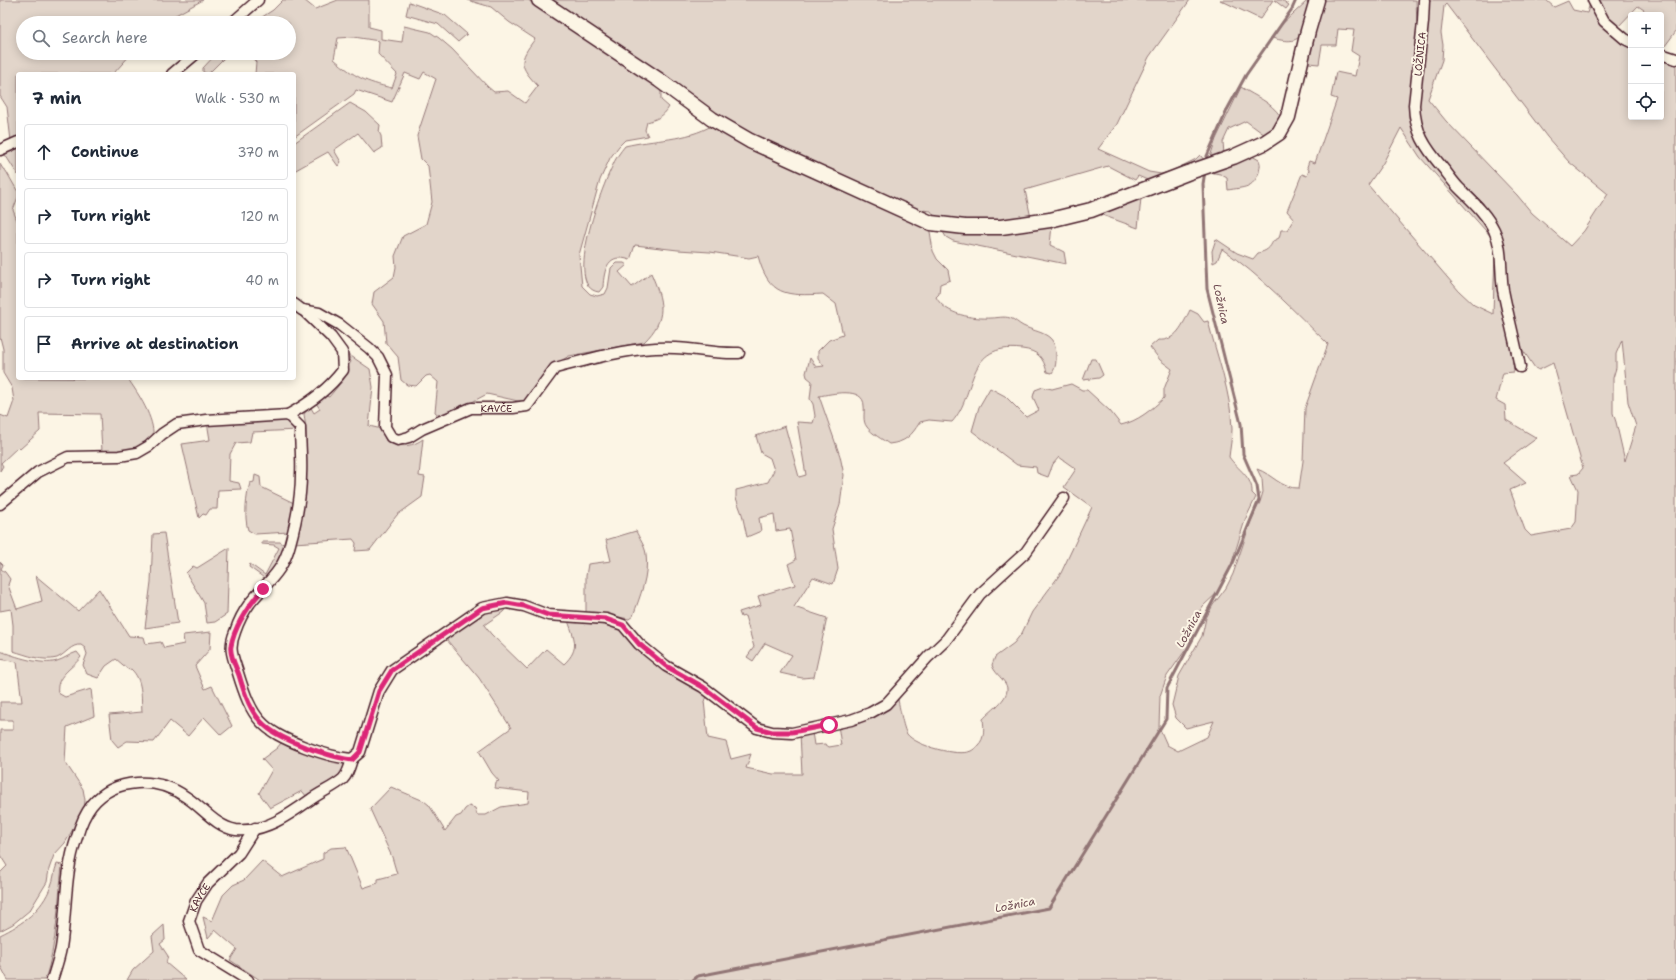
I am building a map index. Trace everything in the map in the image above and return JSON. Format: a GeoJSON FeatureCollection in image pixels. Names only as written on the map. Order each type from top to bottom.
{"type":"FeatureCollection","features":[{"type":"Feature","properties":{"kind":"street"},"geometry":{"type":"LineString","coordinates":[[240,16],[258,0]]}},
{"type":"Feature","properties":{"kind":"street"},"geometry":{"type":"LineString","coordinates":[[540,0],[659,80],[712,119],[750,141],[931,223],[965,227],[1001,227],[1050,220],[1091,210],[1233,157],[1264,143],[1279,133],[1288,117],[1317,0]]}},
{"type":"Feature","properties":{"kind":"street","name":"LOŽNICA"},"geometry":{"type":"LineString","coordinates":[[1424,0],[1414,116],[1418,131],[1426,148],[1458,187],[1475,203],[1494,230],[1500,246],[1503,288],[1520,367]]}},
{"type":"Feature","properties":{"kind":"street"},"geometry":{"type":"LineString","coordinates":[[1593,0],[1604,21],[1624,39],[1628,41]]}},
{"type":"Feature","properties":{"kind":"street"},"geometry":{"type":"LineString","coordinates":[[1664,55],[1676,59]]}},
{"type":"Feature","properties":{"kind":"street"},"geometry":{"type":"LineString","coordinates":[[174,72],[189,60]]}},
{"type":"Feature","properties":{"kind":"street"},"geometry":{"type":"LineString","coordinates":[[0,150],[16,143]]}},
{"type":"Feature","properties":{"kind":"street","name":"KAVČE"},"geometry":{"type":"LineString","coordinates":[[298,307],[319,313],[340,325],[378,357],[387,375],[385,428],[391,437],[398,440],[409,437],[422,429],[471,408],[514,408],[527,406],[555,368],[618,353],[647,349],[674,348],[723,354],[739,353]]}},
{"type":"Feature","properties":{"kind":"street","name":"KAVČE"},"geometry":{"type":"LineString","coordinates":[[288,416],[312,402],[335,381],[343,370],[342,352],[331,337],[298,307]]}},
{"type":"Feature","properties":{"kind":"street"},"geometry":{"type":"LineString","coordinates":[[0,504],[38,472],[68,457],[118,456],[137,453],[149,446],[162,434],[177,424],[206,420],[288,416],[300,426],[301,474],[300,499],[290,544],[284,562],[274,577],[249,604],[235,632],[230,648],[243,689],[252,711],[267,728],[286,739],[321,753],[352,760]]}},
{"type":"Feature","properties":{"kind":"street"},"geometry":{"type":"LineString","coordinates":[[52,980],[61,949],[71,853],[81,823],[92,805],[105,793],[123,784],[149,784],[162,786],[172,789],[186,797],[224,826],[234,830],[243,830],[270,825],[282,819],[344,778],[352,760],[360,752],[379,691],[392,670],[482,608],[507,603],[524,606],[548,615],[606,619],[623,625],[639,644],[666,666],[703,687],[757,728],[772,732],[792,732],[836,724],[863,716],[886,704],[928,657],[946,640],[980,594],[1026,552],[1064,498]]}},
{"type":"Feature","properties":{"kind":"street","name":"KAVČE"},"geometry":{"type":"LineString","coordinates":[[248,980],[199,950],[190,921],[196,901],[208,883],[239,853],[255,828]]}},
{"type":"Feature","properties":{"kind":"shaded area"},"geometry":{"type":"Polygon","coordinates":[[[0,0],[203,0],[174,16],[16,16],[16,60],[126,60],[115,72],[16,72],[16,137],[11,141],[7,107],[0,96],[0,0]]]}},
{"type":"Feature","properties":{"kind":"shaded area"},"geometry":{"type":"Polygon","coordinates":[[[283,0],[304,0],[315,9],[338,0],[369,0],[369,27],[381,30],[381,39],[402,42],[404,26],[430,32],[452,49],[494,92],[508,91],[525,103],[538,86],[527,73],[523,63],[523,58],[535,39],[509,22],[491,7],[467,0],[528,0],[661,89],[661,100],[669,107],[660,117],[647,122],[645,130],[648,136],[625,140],[610,158],[600,180],[579,255],[582,286],[590,294],[597,296],[605,294],[608,288],[611,268],[616,263],[624,263],[627,265],[619,272],[632,287],[651,273],[658,292],[661,309],[660,317],[652,334],[644,342],[569,356],[554,365],[528,401],[518,401],[487,394],[442,418],[435,412],[438,382],[430,375],[426,376],[416,386],[407,385],[401,380],[398,357],[386,343],[384,321],[372,304],[374,292],[394,277],[396,267],[395,256],[403,236],[426,224],[432,202],[428,166],[421,159],[417,136],[436,79],[424,72],[420,79],[405,73],[392,102],[356,90],[354,94],[296,136],[296,72],[255,72],[256,62],[254,60],[296,60],[296,16],[264,16],[273,10],[283,0]],[[354,37],[338,38],[334,59],[361,78],[392,88],[397,74],[378,54],[379,41],[354,37]]]}},
{"type":"Feature","properties":{"kind":"shaded area"},"geometry":{"type":"Polygon","coordinates":[[[549,0],[1190,0],[1149,57],[1117,124],[1098,149],[1149,172],[1161,174],[1172,171],[1196,159],[1200,155],[1205,161],[1152,182],[1138,176],[1135,180],[1108,166],[1025,190],[1031,218],[970,222],[935,217],[931,211],[913,209],[795,156],[728,121],[549,0]]]}},
{"type":"Feature","properties":{"kind":"shaded area"},"geometry":{"type":"Polygon","coordinates":[[[1220,0],[1273,0],[1260,19],[1220,0]]]}},
{"type":"Feature","properties":{"kind":"shaded area"},"geometry":{"type":"Polygon","coordinates":[[[1274,0],[1282,0],[1289,5],[1286,9],[1274,0]]]}},
{"type":"Feature","properties":{"kind":"shaded area"},"geometry":{"type":"Polygon","coordinates":[[[1324,0],[1416,0],[1417,25],[1409,101],[1409,118],[1430,162],[1460,193],[1493,233],[1514,372],[1503,373],[1496,400],[1505,405],[1506,420],[1537,438],[1503,463],[1526,483],[1510,490],[1525,530],[1531,536],[1571,529],[1576,522],[1578,490],[1571,475],[1578,474],[1583,468],[1553,363],[1539,370],[1535,368],[1518,343],[1507,292],[1496,224],[1482,202],[1445,167],[1433,153],[1417,118],[1427,0],[1546,0],[1554,7],[1568,1],[1573,10],[1587,13],[1591,0],[1628,42],[1628,120],[1664,120],[1664,58],[1676,62],[1676,980],[260,980],[230,960],[237,949],[215,930],[208,938],[203,917],[212,921],[223,895],[233,885],[244,880],[262,861],[282,877],[323,859],[323,853],[331,848],[346,847],[363,888],[378,883],[378,879],[397,874],[392,857],[370,809],[391,787],[424,801],[429,805],[445,831],[456,817],[461,815],[469,806],[475,808],[477,815],[486,815],[501,807],[528,803],[529,792],[495,788],[496,782],[499,781],[492,773],[479,751],[511,728],[479,678],[446,639],[471,619],[486,611],[508,606],[503,612],[484,625],[491,634],[527,669],[546,649],[564,664],[573,653],[574,637],[567,618],[617,625],[711,693],[704,701],[708,738],[726,742],[731,759],[751,754],[746,768],[773,774],[802,774],[800,733],[812,732],[814,745],[825,744],[829,747],[841,745],[838,725],[897,695],[904,727],[907,734],[912,738],[919,743],[928,746],[957,753],[973,750],[982,740],[984,729],[983,719],[1004,698],[1006,693],[1007,688],[1005,683],[992,665],[995,657],[1014,643],[1022,633],[1032,612],[1061,573],[1092,507],[1064,487],[1076,469],[1059,457],[1053,464],[1048,477],[1037,473],[1036,467],[1017,465],[972,431],[979,407],[990,388],[1005,396],[1026,417],[1039,410],[1033,397],[1035,390],[1043,387],[1052,389],[1071,384],[1082,390],[1087,390],[1110,411],[1121,425],[1133,421],[1149,411],[1164,398],[1164,389],[1172,369],[1160,360],[1150,347],[1158,340],[1164,340],[1174,335],[1182,326],[1190,310],[1198,314],[1204,322],[1208,321],[1229,402],[1232,429],[1229,457],[1250,482],[1252,493],[1256,497],[1245,520],[1229,572],[1217,593],[1203,606],[1196,617],[1189,645],[1167,676],[1160,696],[1159,727],[1167,745],[1178,751],[1207,737],[1214,721],[1186,728],[1176,718],[1172,705],[1179,676],[1202,636],[1206,618],[1213,605],[1226,588],[1233,574],[1251,521],[1263,492],[1262,479],[1257,469],[1282,484],[1293,488],[1299,488],[1303,461],[1305,408],[1328,344],[1264,282],[1236,259],[1222,249],[1217,261],[1213,263],[1212,251],[1216,239],[1237,253],[1253,259],[1258,253],[1268,249],[1273,241],[1279,238],[1281,230],[1287,230],[1294,219],[1287,211],[1302,174],[1307,176],[1309,161],[1315,163],[1337,99],[1331,97],[1336,72],[1355,76],[1359,56],[1351,51],[1354,30],[1338,29],[1336,45],[1322,45],[1319,64],[1308,63],[1313,32],[1324,0]],[[1446,4],[1444,6],[1441,33],[1443,45],[1442,60],[1428,99],[1446,121],[1517,195],[1532,213],[1570,246],[1584,231],[1608,194],[1569,162],[1547,137],[1446,4]],[[1401,128],[1383,163],[1368,185],[1459,291],[1474,305],[1493,314],[1494,240],[1420,157],[1401,128]],[[1622,340],[1616,354],[1616,368],[1613,378],[1613,413],[1625,461],[1636,426],[1628,402],[1622,340]]]}},
{"type":"Feature","properties":{"kind":"shaded area"},"geometry":{"type":"Polygon","coordinates":[[[1598,0],[1676,0],[1676,31],[1664,47],[1664,12],[1644,12],[1644,10],[1638,6],[1632,12],[1628,12],[1628,16],[1616,29],[1608,22],[1598,0]]]}},
{"type":"Feature","properties":{"kind":"shaded area"},"geometry":{"type":"Polygon","coordinates":[[[1307,1],[1308,15],[1304,30],[1298,38],[1285,41],[1272,38],[1280,26],[1307,1]]]}},
{"type":"Feature","properties":{"kind":"shaded area"},"geometry":{"type":"Polygon","coordinates":[[[409,2],[445,15],[467,34],[458,42],[438,24],[406,15],[409,2]]]}},
{"type":"Feature","properties":{"kind":"shaded area"},"geometry":{"type":"Polygon","coordinates":[[[210,60],[222,60],[210,72],[203,72],[203,68],[210,60]]]}},
{"type":"Feature","properties":{"kind":"shaded area"},"geometry":{"type":"Polygon","coordinates":[[[1241,87],[1267,103],[1281,117],[1270,132],[1265,135],[1246,121],[1229,129],[1223,142],[1224,154],[1209,160],[1216,139],[1241,87]]]}},
{"type":"Feature","properties":{"kind":"shaded area"},"geometry":{"type":"Polygon","coordinates":[[[350,103],[366,112],[380,125],[379,132],[381,136],[382,148],[374,153],[358,133],[334,150],[341,162],[338,166],[328,152],[296,170],[296,142],[350,103]]]}},
{"type":"Feature","properties":{"kind":"shaded area"},"geometry":{"type":"Polygon","coordinates":[[[713,125],[929,225],[933,251],[937,259],[948,270],[950,280],[940,284],[939,294],[936,297],[940,303],[953,312],[968,317],[1005,317],[1012,319],[1023,326],[1046,335],[1053,342],[1055,348],[1056,363],[1052,373],[1047,372],[1042,359],[1032,351],[1022,349],[1003,349],[990,353],[981,361],[960,410],[952,422],[929,420],[920,422],[908,438],[900,442],[889,444],[869,430],[865,425],[864,420],[863,400],[859,396],[839,393],[819,396],[840,456],[844,475],[840,505],[832,529],[838,569],[833,584],[813,577],[794,607],[827,618],[814,677],[802,678],[780,673],[792,655],[765,643],[753,661],[747,657],[754,647],[745,616],[741,617],[739,612],[761,605],[758,596],[795,585],[788,564],[796,560],[790,529],[776,531],[774,514],[759,518],[761,531],[747,537],[742,514],[736,498],[736,490],[768,482],[774,470],[770,458],[761,453],[756,436],[785,426],[799,477],[806,475],[797,422],[813,423],[815,416],[813,404],[810,399],[812,381],[807,377],[806,373],[810,358],[816,367],[824,366],[818,358],[818,351],[829,340],[843,335],[836,304],[823,294],[799,295],[781,291],[768,279],[762,269],[758,256],[749,258],[710,252],[635,245],[630,260],[617,258],[612,260],[606,268],[603,287],[599,292],[589,286],[584,273],[584,255],[594,213],[613,164],[625,146],[681,137],[713,125]]]}},
{"type":"Feature","properties":{"kind":"shaded area"},"geometry":{"type":"Polygon","coordinates":[[[16,148],[16,172],[4,153],[16,148]]]}},
{"type":"Feature","properties":{"kind":"shaded area"},"geometry":{"type":"Polygon","coordinates":[[[1252,156],[1259,160],[1260,167],[1257,178],[1254,182],[1247,186],[1228,190],[1227,178],[1220,174],[1209,172],[1252,156]]]}},
{"type":"Feature","properties":{"kind":"shaded area"},"geometry":{"type":"Polygon","coordinates":[[[0,164],[16,188],[16,202],[13,210],[16,218],[16,380],[129,380],[149,414],[153,437],[141,446],[129,450],[102,452],[100,414],[39,413],[40,431],[20,449],[18,447],[1,463],[3,466],[0,471],[0,415],[8,418],[14,401],[12,388],[3,373],[3,349],[0,337],[0,164]]]}},
{"type":"Feature","properties":{"kind":"shaded area"},"geometry":{"type":"Polygon","coordinates":[[[1141,198],[1138,228],[1102,215],[1106,212],[1141,198]]]}},
{"type":"Feature","properties":{"kind":"shaded area"},"geometry":{"type":"Polygon","coordinates":[[[1052,225],[1050,245],[1064,252],[1066,264],[953,241],[946,237],[943,232],[951,231],[987,234],[1052,225]]]}},
{"type":"Feature","properties":{"kind":"shaded area"},"geometry":{"type":"Polygon","coordinates":[[[348,354],[370,369],[373,387],[369,426],[382,429],[386,441],[400,445],[405,446],[414,444],[423,439],[419,476],[425,477],[422,497],[397,515],[370,550],[355,551],[356,543],[353,539],[294,543],[304,479],[306,430],[304,414],[310,406],[314,413],[320,409],[316,403],[326,396],[329,397],[343,380],[351,362],[348,354]]]}},
{"type":"Feature","properties":{"kind":"shaded area"},"geometry":{"type":"Polygon","coordinates":[[[1091,359],[1096,359],[1103,375],[1099,378],[1083,380],[1091,359]]]}},
{"type":"Feature","properties":{"kind":"shaded area"},"geometry":{"type":"Polygon","coordinates":[[[289,418],[299,430],[252,432],[250,442],[236,443],[230,454],[229,481],[239,483],[241,489],[218,490],[217,509],[210,509],[206,515],[203,514],[199,518],[182,444],[210,440],[207,422],[289,418]]]}},
{"type":"Feature","properties":{"kind":"shaded area"},"geometry":{"type":"Polygon","coordinates":[[[255,475],[260,477],[261,487],[296,504],[289,532],[255,534],[248,530],[246,519],[247,494],[250,483],[254,482],[255,475]]]}},
{"type":"Feature","properties":{"kind":"shaded area"},"geometry":{"type":"Polygon","coordinates":[[[636,531],[644,548],[647,562],[643,586],[633,616],[629,619],[604,614],[586,614],[586,576],[588,564],[611,561],[606,540],[636,531]]]}},
{"type":"Feature","properties":{"kind":"shaded area"},"geometry":{"type":"Polygon","coordinates":[[[164,533],[178,623],[145,628],[151,582],[153,534],[164,533]]]}},
{"type":"Feature","properties":{"kind":"shaded area"},"geometry":{"type":"Polygon","coordinates":[[[262,542],[280,542],[285,545],[282,556],[267,580],[249,567],[250,564],[265,575],[279,548],[274,545],[262,544],[262,542]]]}},
{"type":"Feature","properties":{"kind":"shaded area"},"geometry":{"type":"Polygon","coordinates":[[[229,548],[227,614],[215,622],[207,623],[204,603],[186,573],[193,566],[197,568],[229,548]]]}},
{"type":"Feature","properties":{"kind":"shaded area"},"geometry":{"type":"Polygon","coordinates":[[[0,562],[3,565],[1,569],[10,579],[8,585],[17,609],[42,601],[36,576],[78,611],[99,589],[129,636],[144,637],[146,644],[161,642],[164,648],[184,644],[183,635],[211,632],[210,649],[195,666],[205,689],[212,686],[232,726],[221,735],[204,717],[188,736],[170,721],[154,742],[127,741],[118,747],[112,740],[109,715],[142,712],[141,689],[135,673],[116,659],[106,666],[98,678],[87,674],[83,665],[87,654],[85,648],[81,645],[74,646],[57,658],[52,659],[35,658],[13,651],[13,625],[11,609],[0,611],[0,562]]]}},
{"type":"Feature","properties":{"kind":"shaded area"},"geometry":{"type":"Polygon","coordinates":[[[0,651],[28,660],[44,662],[57,661],[77,652],[81,657],[62,677],[59,682],[58,693],[65,697],[91,689],[94,716],[67,727],[65,762],[83,789],[85,800],[84,810],[65,843],[54,855],[49,869],[47,882],[30,910],[13,924],[0,931],[0,873],[7,866],[0,855],[0,730],[13,730],[13,720],[0,720],[0,702],[22,702],[17,662],[0,659],[0,651]]]}},
{"type":"Feature","properties":{"kind":"shaded area"},"geometry":{"type":"Polygon","coordinates":[[[285,738],[345,763],[345,769],[339,777],[307,797],[302,791],[270,808],[259,793],[272,770],[262,759],[277,748],[285,738]]]}},
{"type":"Feature","properties":{"kind":"shaded area"},"geometry":{"type":"Polygon","coordinates":[[[57,864],[62,865],[55,938],[45,980],[8,980],[0,965],[0,935],[24,921],[37,909],[47,895],[51,886],[57,864]]]}},
{"type":"Feature","properties":{"kind":"shaded area"},"geometry":{"type":"Polygon","coordinates":[[[164,925],[165,940],[160,944],[168,956],[166,963],[186,980],[127,980],[133,970],[154,951],[152,936],[164,925]]]}},
{"type":"Feature","properties":{"kind":"waterway","name":"Ložnica"},"geometry":{"type":"LineString","coordinates":[[1206,162],[1207,156],[1228,108],[1246,75],[1292,9],[1296,0]]}},
{"type":"Feature","properties":{"kind":"waterway","name":"Ložnica"},"geometry":{"type":"LineString","coordinates":[[693,980],[698,976],[1049,908],[1166,719],[1167,688],[1233,563],[1259,500],[1257,486],[1243,454],[1241,424],[1207,289],[1203,184],[1205,171]]}},
{"type":"Feature","properties":{"kind":"route"},"geometry":{"type":"LineString","coordinates":[[263,589],[249,604],[235,632],[230,648],[243,689],[252,711],[267,728],[286,739],[321,753],[340,758],[352,760],[360,752],[379,691],[392,670],[482,608],[507,603],[524,606],[548,615],[606,619],[623,625],[639,644],[666,666],[703,687],[757,728],[772,732],[792,732],[829,725]]}}]}
